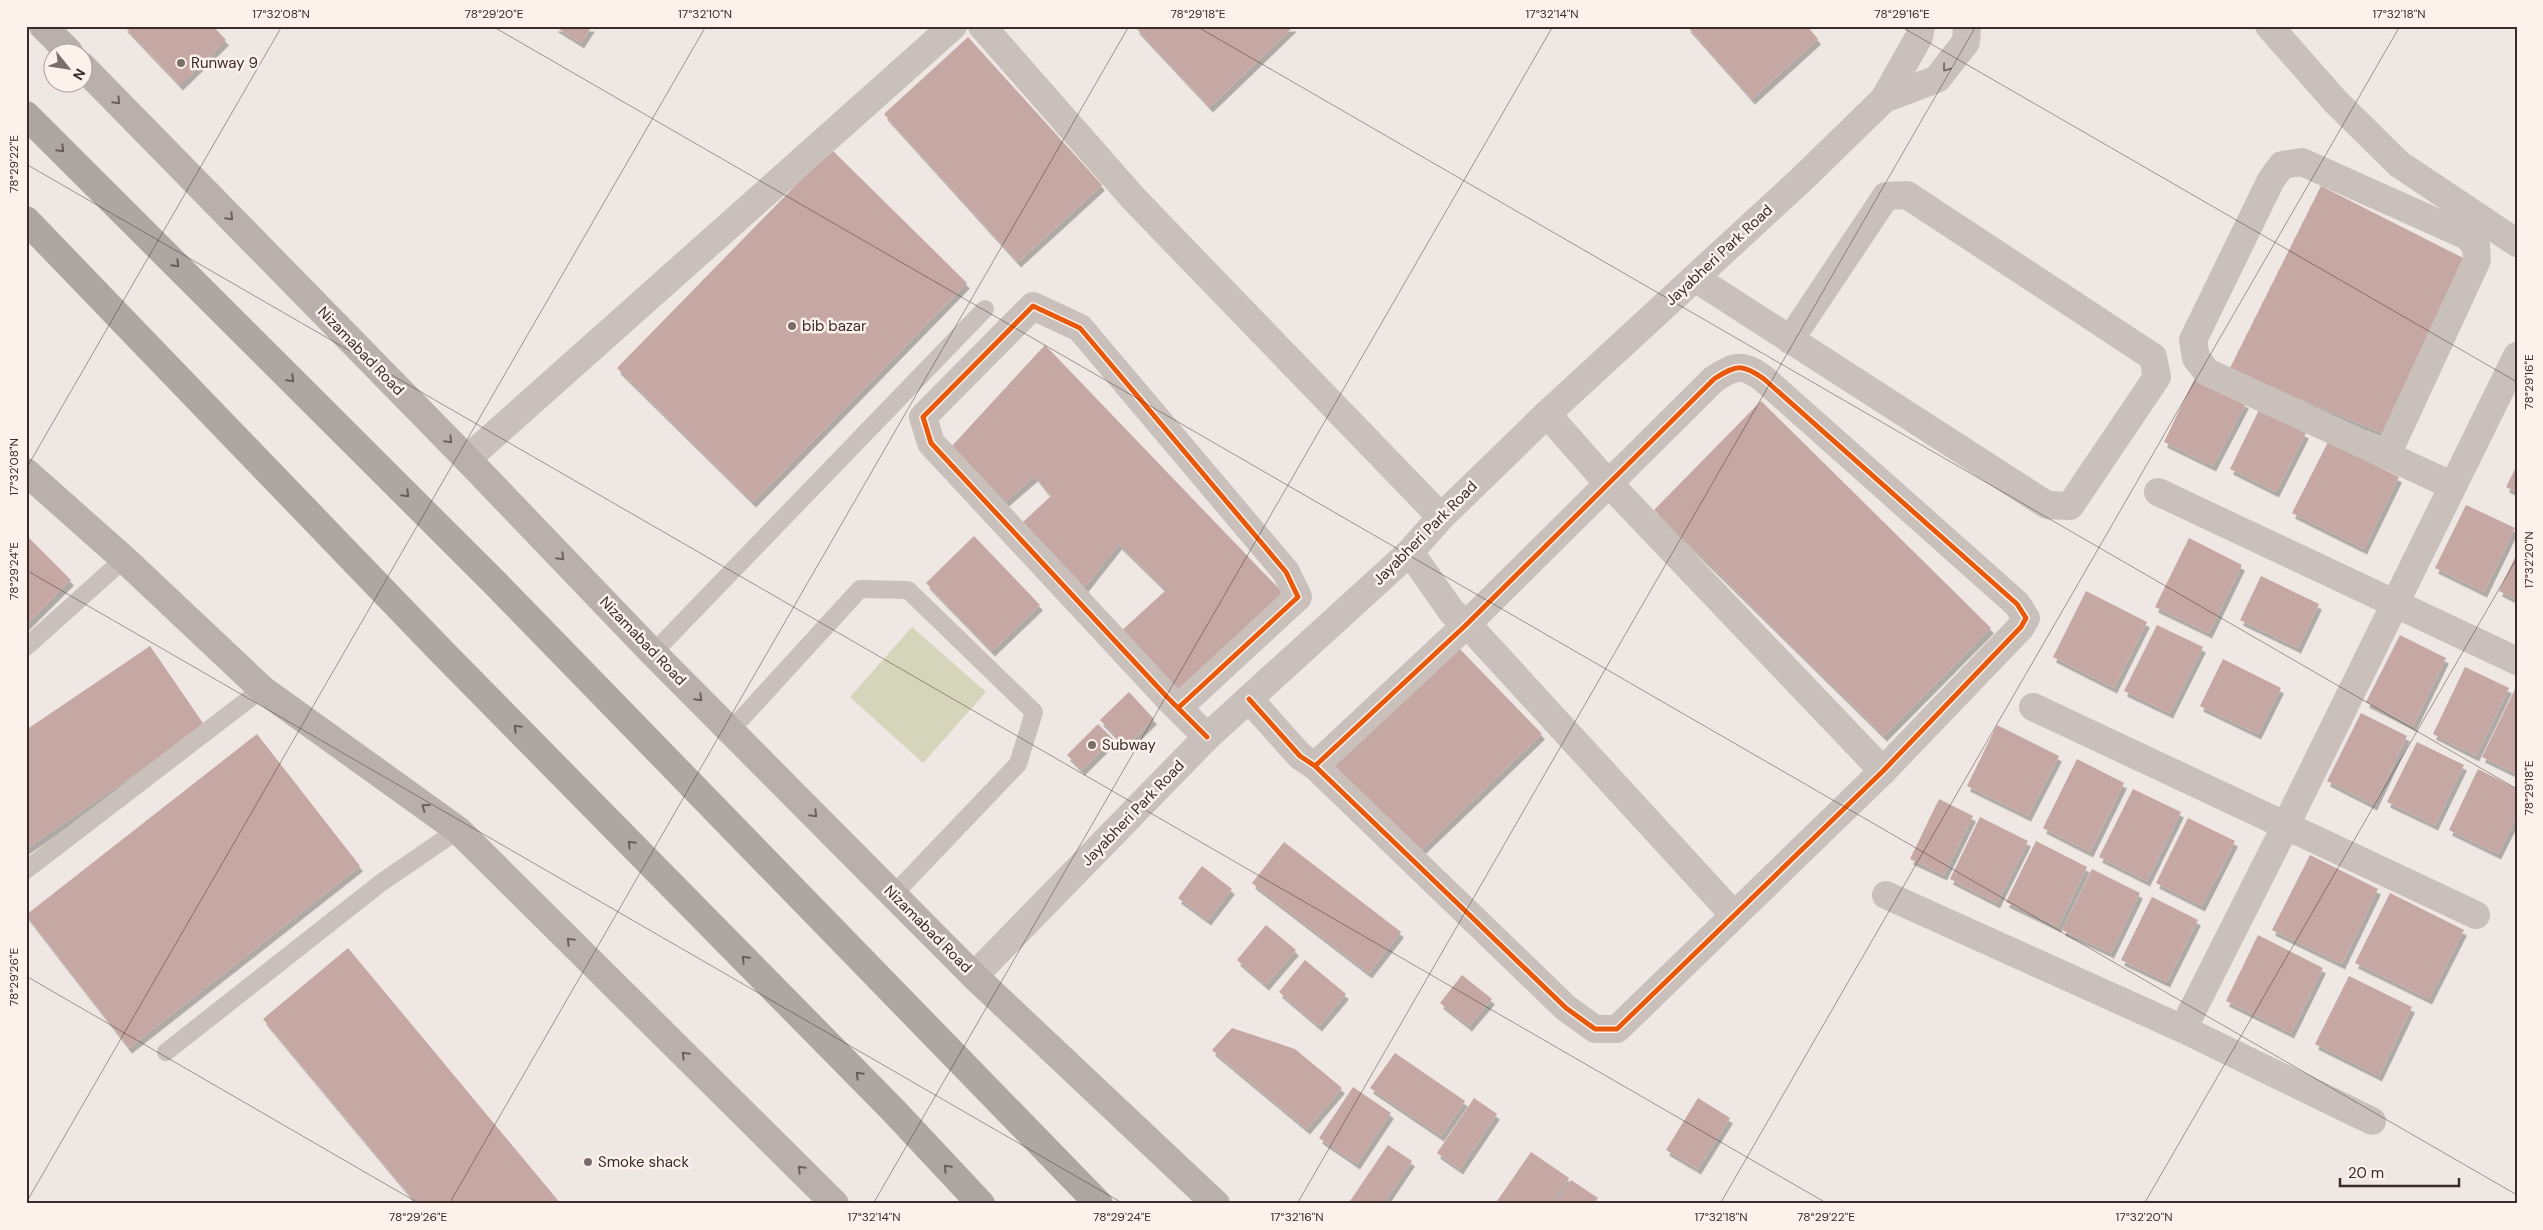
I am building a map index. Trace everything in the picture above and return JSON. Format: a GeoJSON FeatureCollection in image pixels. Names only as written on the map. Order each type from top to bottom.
{"type":"FeatureCollection","features":[{"type":"Feature","properties":{"kind":"highway"},"geometry":{"type":"LineString","coordinates":[[26,115],[495,583],[1099,1204]]}},
{"type":"Feature","properties":{"kind":"highway"},"geometry":{"type":"LineString","coordinates":[[26,220],[450,660],[893,1110],[981,1204]]}},
{"type":"Feature","properties":{"kind":"main road"},"geometry":{"type":"LineString","coordinates":[[43,26],[59,42]]}},
{"type":"Feature","properties":{"kind":"main road","name":"Nizamabad Road"},"geometry":{"type":"LineString","coordinates":[[92,76],[654,653],[974,976],[1216,1204]]}},
{"type":"Feature","properties":{"kind":"main road"},"geometry":{"type":"LineString","coordinates":[[26,472],[124,559],[262,689],[458,830],[835,1204]]}},
{"type":"Feature","properties":{"kind":"street"},"geometry":{"type":"LineString","coordinates":[[467,459],[953,26]]}},
{"type":"Feature","properties":{"kind":"street"},"geometry":{"type":"LineString","coordinates":[[982,26],[1134,199],[1441,518]]}},
{"type":"Feature","properties":{"kind":"street","name":"Jayabheri Park Road"},"geometry":{"type":"LineString","coordinates":[[974,976],[1207,737],[1410,552],[1441,518],[1547,414],[1695,278],[1884,99],[1919,37],[1921,26]]}},
{"type":"Feature","properties":{"kind":"street","name":"Jayabheri Park Road"},"geometry":{"type":"LineString","coordinates":[[1884,99],[1937,79],[1966,42],[1967,26]]}},
{"type":"Feature","properties":{"kind":"street"},"geometry":{"type":"LineString","coordinates":[[2269,26],[2343,109],[2399,164],[2517,243]]}},
{"type":"Feature","properties":{"kind":"street"},"geometry":{"type":"LineString","coordinates":[[2387,455],[2477,260],[2476,246],[2467,236],[2302,162],[2282,165],[2271,180],[2193,340],[2196,358],[2207,372],[2451,485]]}},
{"type":"Feature","properties":{"kind":"street"},"geometry":{"type":"LineString","coordinates":[[2418,214],[2437,189]]}},
{"type":"Feature","properties":{"kind":"street"},"geometry":{"type":"LineString","coordinates":[[1695,278],[1790,340],[2047,505],[2070,506],[2157,377],[2153,358],[1907,195],[1886,196],[1790,340]]}},
{"type":"Feature","properties":{"kind":"street"},"geometry":{"type":"LineString","coordinates":[[1178,708],[1298,597],[1286,572],[1080,328],[1033,306],[923,417],[931,443],[1178,708],[1207,737]]}},
{"type":"Feature","properties":{"kind":"street"},"geometry":{"type":"LineString","coordinates":[[2183,1029],[2285,827],[2451,485],[2517,356]]}},
{"type":"Feature","properties":{"kind":"street"},"geometry":{"type":"LineString","coordinates":[[1249,699],[1300,756],[1315,766],[1566,1008],[1595,1029],[1618,1028],[1733,914],[1883,771],[2021,628],[2026,618],[2017,604],[1751,369],[1733,367],[1714,379],[1467,624],[1315,766]]}},
{"type":"Feature","properties":{"kind":"street"},"geometry":{"type":"LineString","coordinates":[[1547,414],[1610,484],[1883,771]]}},
{"type":"Feature","properties":{"kind":"street"},"geometry":{"type":"LineString","coordinates":[[2158,492],[2394,605],[2517,661]]}},
{"type":"Feature","properties":{"kind":"street"},"geometry":{"type":"LineString","coordinates":[[1410,552],[1452,612],[1467,624],[1733,914]]}},
{"type":"Feature","properties":{"kind":"street"},"geometry":{"type":"LineString","coordinates":[[2033,708],[2476,915]]}},
{"type":"Feature","properties":{"kind":"street"},"geometry":{"type":"LineString","coordinates":[[1886,895],[2183,1029],[2372,1121]]}},
{"type":"Feature","properties":{"kind":"lane"},"geometry":{"type":"LineString","coordinates":[[654,653],[985,309]]}},
{"type":"Feature","properties":{"kind":"lane"},"geometry":{"type":"LineString","coordinates":[[26,647],[124,559]]}},
{"type":"Feature","properties":{"kind":"lane"},"geometry":{"type":"LineString","coordinates":[[731,730],[860,589],[908,590],[1034,712],[1018,764],[894,894]]}},
{"type":"Feature","properties":{"kind":"lane"},"geometry":{"type":"LineString","coordinates":[[26,870],[262,689]]}},
{"type":"Feature","properties":{"kind":"lane"},"geometry":{"type":"LineString","coordinates":[[166,1052],[382,882],[458,830]]}},
{"type":"Feature","properties":{"kind":"green space"},"geometry":{"type":"Polygon","coordinates":[[[912,627],[986,692],[923,763],[850,697],[912,627]]]}},
{"type":"Feature","properties":{"kind":"building","name":"Runway 9"},"geometry":{"type":"Polygon","coordinates":[[[124,26],[213,26],[226,40],[180,85],[124,26]]]}},
{"type":"Feature","properties":{"kind":"building"},"geometry":{"type":"Polygon","coordinates":[[[554,26],[592,26],[581,43],[554,26]]]}},
{"type":"Feature","properties":{"kind":"building"},"geometry":{"type":"Polygon","coordinates":[[[1138,26],[1294,26],[1210,107],[1136,28],[1138,26]]]}},
{"type":"Feature","properties":{"kind":"building"},"geometry":{"type":"Polygon","coordinates":[[[1687,26],[1807,26],[1818,39],[1752,99],[1687,26]]]}},
{"type":"Feature","properties":{"kind":"building"},"geometry":{"type":"Polygon","coordinates":[[[968,37],[1102,185],[1018,262],[884,114],[968,37]]]}},
{"type":"Feature","properties":{"kind":"building","name":"bib bazar"},"geometry":{"type":"Polygon","coordinates":[[[831,149],[967,283],[753,502],[617,368],[831,149]]]}},
{"type":"Feature","properties":{"kind":"building"},"geometry":{"type":"Polygon","coordinates":[[[2321,186],[2467,260],[2385,434],[2229,370],[2321,186]]]}},
{"type":"Feature","properties":{"kind":"building"},"geometry":{"type":"Polygon","coordinates":[[[1045,345],[1283,593],[1182,695],[1117,635],[1166,590],[1119,544],[1085,587],[1023,522],[1051,496],[1035,476],[1006,501],[952,446],[1045,345]]]}},
{"type":"Feature","properties":{"kind":"building"},"geometry":{"type":"Polygon","coordinates":[[[2195,378],[2246,403],[2213,466],[2164,442],[2195,378]]]}},
{"type":"Feature","properties":{"kind":"building"},"geometry":{"type":"Polygon","coordinates":[[[1761,401],[1991,628],[1884,736],[1654,510],[1761,401]]]}},
{"type":"Feature","properties":{"kind":"building"},"geometry":{"type":"Polygon","coordinates":[[[2259,410],[2306,433],[2276,492],[2230,469],[2259,410]]]}},
{"type":"Feature","properties":{"kind":"building"},"geometry":{"type":"Polygon","coordinates":[[[2328,442],[2399,477],[2364,549],[2292,513],[2328,442]]]}},
{"type":"Feature","properties":{"kind":"building"},"geometry":{"type":"Polygon","coordinates":[[[2517,465],[2517,492],[2506,487],[2517,465]]]}},
{"type":"Feature","properties":{"kind":"building"},"geometry":{"type":"Polygon","coordinates":[[[2466,505],[2515,528],[2484,592],[2435,568],[2466,505]]]}},
{"type":"Feature","properties":{"kind":"building"},"geometry":{"type":"Polygon","coordinates":[[[26,535],[71,580],[26,625],[26,535]]]}},
{"type":"Feature","properties":{"kind":"building"},"geometry":{"type":"Polygon","coordinates":[[[974,536],[1040,605],[992,651],[926,583],[974,536]]]}},
{"type":"Feature","properties":{"kind":"building"},"geometry":{"type":"Polygon","coordinates":[[[2189,538],[2242,565],[2209,633],[2155,607],[2189,538]]]}},
{"type":"Feature","properties":{"kind":"building"},"geometry":{"type":"Polygon","coordinates":[[[2517,553],[2517,600],[2499,591],[2517,553]]]}},
{"type":"Feature","properties":{"kind":"building"},"geometry":{"type":"Polygon","coordinates":[[[2261,576],[2319,604],[2298,648],[2240,620],[2261,576]]]}},
{"type":"Feature","properties":{"kind":"building"},"geometry":{"type":"Polygon","coordinates":[[[2086,591],[2147,622],[2114,688],[2053,657],[2086,591]]]}},
{"type":"Feature","properties":{"kind":"building"},"geometry":{"type":"Polygon","coordinates":[[[2157,625],[2203,647],[2170,713],[2124,691],[2157,625]]]}},
{"type":"Feature","properties":{"kind":"building"},"geometry":{"type":"Polygon","coordinates":[[[2400,635],[2446,658],[2413,726],[2366,702],[2400,635]]]}},
{"type":"Feature","properties":{"kind":"building"},"geometry":{"type":"Polygon","coordinates":[[[150,646],[205,726],[26,849],[26,730],[150,646]]]}},
{"type":"Feature","properties":{"kind":"building"},"geometry":{"type":"Polygon","coordinates":[[[1457,646],[1542,734],[1416,855],[1332,767],[1457,646]]]}},
{"type":"Feature","properties":{"kind":"building"},"geometry":{"type":"Polygon","coordinates":[[[2223,659],[2281,688],[2258,734],[2200,706],[2223,659]]]}},
{"type":"Feature","properties":{"kind":"building"},"geometry":{"type":"Polygon","coordinates":[[[2465,667],[2509,688],[2476,756],[2433,734],[2465,667]]]}},
{"type":"Feature","properties":{"kind":"building"},"geometry":{"type":"Polygon","coordinates":[[[2515,689],[2517,690],[2517,774],[2482,757],[2515,689]]]}},
{"type":"Feature","properties":{"kind":"building"},"geometry":{"type":"Polygon","coordinates":[[[1129,692],[1154,719],[1126,746],[1100,720],[1129,692]]]}},
{"type":"Feature","properties":{"kind":"building"},"geometry":{"type":"Polygon","coordinates":[[[2361,713],[2407,736],[2374,805],[2327,781],[2361,713]]]}},
{"type":"Feature","properties":{"kind":"building","name":"Subway"},"geometry":{"type":"Polygon","coordinates":[[[1098,724],[1113,739],[1082,770],[1067,755],[1098,724]]]}},
{"type":"Feature","properties":{"kind":"building"},"geometry":{"type":"Polygon","coordinates":[[[1997,725],[2059,756],[2028,816],[1967,786],[1997,725]]]}},
{"type":"Feature","properties":{"kind":"building"},"geometry":{"type":"Polygon","coordinates":[[[257,734],[360,866],[129,1048],[26,915],[257,734]]]}},
{"type":"Feature","properties":{"kind":"building"},"geometry":{"type":"Polygon","coordinates":[[[2417,742],[2464,765],[2435,825],[2387,802],[2417,742]]]}},
{"type":"Feature","properties":{"kind":"building"},"geometry":{"type":"Polygon","coordinates":[[[2077,759],[2124,783],[2090,852],[2043,828],[2077,759]]]}},
{"type":"Feature","properties":{"kind":"building"},"geometry":{"type":"Polygon","coordinates":[[[2478,769],[2517,789],[2517,816],[2498,854],[2449,830],[2478,769]]]}},
{"type":"Feature","properties":{"kind":"building"},"geometry":{"type":"Polygon","coordinates":[[[2133,789],[2181,812],[2147,881],[2099,857],[2133,789]]]}},
{"type":"Feature","properties":{"kind":"building"},"geometry":{"type":"Polygon","coordinates":[[[1939,799],[1973,816],[1944,875],[1910,859],[1939,799]]]}},
{"type":"Feature","properties":{"kind":"building"},"geometry":{"type":"Polygon","coordinates":[[[1980,817],[2028,841],[1997,903],[1950,879],[1980,817]]]}},
{"type":"Feature","properties":{"kind":"building"},"geometry":{"type":"Polygon","coordinates":[[[2188,818],[2235,841],[2202,906],[2156,883],[2188,818]]]}},
{"type":"Feature","properties":{"kind":"building"},"geometry":{"type":"Polygon","coordinates":[[[2036,841],[2087,867],[2058,927],[2006,902],[2036,841]]]}},
{"type":"Feature","properties":{"kind":"building"},"geometry":{"type":"Polygon","coordinates":[[[1284,842],[1401,932],[1369,973],[1252,883],[1284,842]]]}},
{"type":"Feature","properties":{"kind":"building"},"geometry":{"type":"Polygon","coordinates":[[[2310,855],[2378,889],[2342,964],[2272,930],[2310,855]]]}},
{"type":"Feature","properties":{"kind":"building"},"geometry":{"type":"Polygon","coordinates":[[[1202,866],[1232,889],[1208,920],[1178,898],[1202,866]]]}},
{"type":"Feature","properties":{"kind":"building"},"geometry":{"type":"Polygon","coordinates":[[[2092,869],[2140,893],[2111,953],[2062,930],[2092,869]]]}},
{"type":"Feature","properties":{"kind":"building"},"geometry":{"type":"Polygon","coordinates":[[[2390,893],[2464,930],[2429,999],[2355,963],[2390,893]]]}},
{"type":"Feature","properties":{"kind":"building"},"geometry":{"type":"Polygon","coordinates":[[[2152,897],[2198,920],[2167,982],[2121,960],[2152,897]]]}},
{"type":"Feature","properties":{"kind":"building"},"geometry":{"type":"Polygon","coordinates":[[[1266,925],[1296,950],[1266,985],[1237,960],[1266,925]]]}},
{"type":"Feature","properties":{"kind":"building"},"geometry":{"type":"Polygon","coordinates":[[[2258,935],[2323,968],[2291,1033],[2226,1001],[2258,935]]]}},
{"type":"Feature","properties":{"kind":"building"},"geometry":{"type":"Polygon","coordinates":[[[348,948],[561,1204],[417,1204],[263,1019],[348,948]]]}},
{"type":"Feature","properties":{"kind":"building"},"geometry":{"type":"Polygon","coordinates":[[[1305,960],[1346,994],[1319,1026],[1279,992],[1305,960]]]}},
{"type":"Feature","properties":{"kind":"building"},"geometry":{"type":"Polygon","coordinates":[[[1462,975],[1492,999],[1469,1026],[1440,1003],[1462,975]]]}},
{"type":"Feature","properties":{"kind":"building"},"geometry":{"type":"Polygon","coordinates":[[[2349,976],[2412,1007],[2379,1076],[2315,1044],[2349,976]]]}},
{"type":"Feature","properties":{"kind":"building"},"geometry":{"type":"Polygon","coordinates":[[[1232,1028],[1295,1049],[1342,1088],[1307,1129],[1212,1050],[1232,1028]]]}},
{"type":"Feature","properties":{"kind":"building"},"geometry":{"type":"Polygon","coordinates":[[[1395,1053],[1465,1101],[1441,1136],[1370,1088],[1395,1053]]]}},
{"type":"Feature","properties":{"kind":"building"},"geometry":{"type":"Polygon","coordinates":[[[1353,1087],[1391,1113],[1357,1164],[1319,1138],[1353,1087]]]}},
{"type":"Feature","properties":{"kind":"building"},"geometry":{"type":"Polygon","coordinates":[[[1474,1098],[1497,1114],[1460,1169],[1437,1153],[1474,1098]]]}},
{"type":"Feature","properties":{"kind":"building"},"geometry":{"type":"Polygon","coordinates":[[[1698,1098],[1730,1118],[1698,1169],[1666,1150],[1698,1098]]]}},
{"type":"Feature","properties":{"kind":"building"},"geometry":{"type":"Polygon","coordinates":[[[1388,1145],[1412,1161],[1383,1204],[1348,1204],[1388,1145]]]}},
{"type":"Feature","properties":{"kind":"building"},"geometry":{"type":"Polygon","coordinates":[[[1531,1152],[1569,1178],[1552,1204],[1495,1204],[1531,1152]]]}},
{"type":"Feature","properties":{"kind":"building"},"geometry":{"type":"Polygon","coordinates":[[[1571,1180],[1598,1198],[1593,1204],[1555,1204],[1571,1180]]]}},
{"type":"Feature","properties":{"kind":"cycle path"},"geometry":{"type":"LineString","coordinates":[[1178,708],[1298,597],[1286,572],[1080,328],[1033,306],[923,417],[931,443],[1167,697],[1207,737]]}},
{"type":"Feature","properties":{"kind":"cycle path"},"geometry":{"type":"LineString","coordinates":[[1249,699],[1300,756],[1315,766],[1566,1008],[1595,1029],[1617,1029],[1883,771],[2021,627],[2026,618],[2017,604],[1764,379],[1750,370],[1744,368],[1734,369],[1714,379],[1467,624],[1315,766]]}},
{"type":"Feature","properties":{"kind":"place","name":"Runway 9"},"geometry":{"type":"Point","coordinates":[181,63]}},
{"type":"Feature","properties":{"kind":"place","name":"bib bazar"},"geometry":{"type":"Point","coordinates":[792,326]}},
{"type":"Feature","properties":{"kind":"place","name":"Subway"},"geometry":{"type":"Point","coordinates":[1092,745]}},
{"type":"Feature","properties":{"kind":"place","name":"Smoke shack"},"geometry":{"type":"Point","coordinates":[588,1162]}}]}
